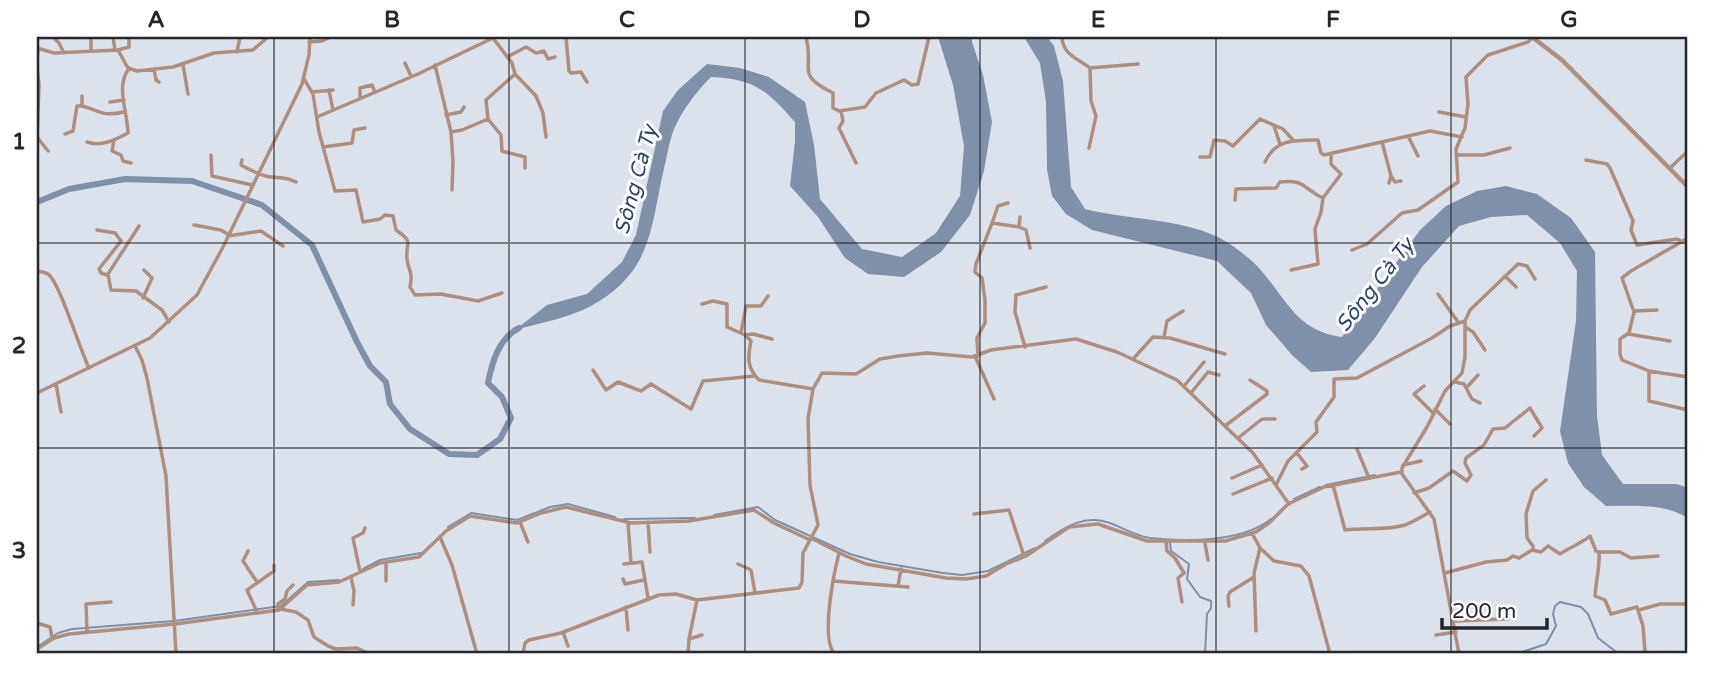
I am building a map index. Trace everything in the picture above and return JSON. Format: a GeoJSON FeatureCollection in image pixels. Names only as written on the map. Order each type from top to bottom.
{"type":"FeatureCollection","features":[{"type":"Feature","properties":{"kind":"street"},"geometry":{"type":"LineString","coordinates":[[53,37],[64,52]]}},
{"type":"Feature","properties":{"kind":"street"},"geometry":{"type":"LineString","coordinates":[[90,50],[91,37]]}},
{"type":"Feature","properties":{"kind":"street"},"geometry":{"type":"LineString","coordinates":[[113,37],[116,50],[129,69],[137,71],[183,65],[214,53],[254,50],[268,37]]}},
{"type":"Feature","properties":{"kind":"street"},"geometry":{"type":"LineString","coordinates":[[37,62],[37,48],[48,52],[116,50],[129,47],[129,37]]}},
{"type":"Feature","properties":{"kind":"street"},"geometry":{"type":"LineString","coordinates":[[237,52],[240,37]]}},
{"type":"Feature","properties":{"kind":"street"},"geometry":{"type":"LineString","coordinates":[[37,393],[152,336],[201,289],[304,79],[309,39],[322,41],[330,37]]}},
{"type":"Feature","properties":{"kind":"street"},"geometry":{"type":"LineString","coordinates":[[317,117],[494,37],[515,74],[536,96],[543,113],[546,137]]}},
{"type":"Feature","properties":{"kind":"street"},"geometry":{"type":"LineString","coordinates":[[565,37],[569,71],[580,72],[587,82]]}},
{"type":"Feature","properties":{"kind":"street"},"geometry":{"type":"LineString","coordinates":[[806,37],[808,73],[815,84],[833,93],[833,108],[841,111],[865,107],[876,93],[904,80],[912,85],[918,84],[929,37]]}},
{"type":"Feature","properties":{"kind":"street"},"geometry":{"type":"LineString","coordinates":[[1062,37],[1065,51],[1090,68],[1138,64]]}},
{"type":"Feature","properties":{"kind":"street"},"geometry":{"type":"LineString","coordinates":[[1352,250],[1367,244],[1402,213],[1418,210],[1458,183],[1456,155],[1466,117],[1466,77],[1489,54],[1528,42],[1532,37],[1563,61],[1688,187]]}},
{"type":"Feature","properties":{"kind":"street"},"geometry":{"type":"LineString","coordinates":[[507,57],[526,47],[536,53],[544,51],[548,59],[555,57]]}},
{"type":"Feature","properties":{"kind":"street"},"geometry":{"type":"LineString","coordinates":[[405,63],[411,76]]}},
{"type":"Feature","properties":{"kind":"street"},"geometry":{"type":"LineString","coordinates":[[183,65],[188,94]]}},
{"type":"Feature","properties":{"kind":"street"},"geometry":{"type":"LineString","coordinates":[[435,65],[451,132],[452,190]]}},
{"type":"Feature","properties":{"kind":"street"},"geometry":{"type":"LineString","coordinates":[[37,67],[37,136],[48,150]]}},
{"type":"Feature","properties":{"kind":"street"},"geometry":{"type":"LineString","coordinates":[[1089,148],[1096,116],[1091,101],[1090,68]]}},
{"type":"Feature","properties":{"kind":"street"},"geometry":{"type":"LineString","coordinates":[[87,142],[95,145],[114,140],[128,132],[124,112],[124,75],[129,69]]}},
{"type":"Feature","properties":{"kind":"street"},"geometry":{"type":"LineString","coordinates":[[154,69],[159,82]]}},
{"type":"Feature","properties":{"kind":"street"},"geometry":{"type":"LineString","coordinates":[[515,74],[486,100],[488,119],[501,135],[502,151],[524,156],[525,168]]}},
{"type":"Feature","properties":{"kind":"street"},"geometry":{"type":"LineString","coordinates":[[304,79],[312,92],[335,191],[356,190],[363,222],[393,216],[396,230],[407,239],[407,260],[413,277],[410,287],[415,295],[441,294],[478,301],[502,293]]}},
{"type":"Feature","properties":{"kind":"street"},"geometry":{"type":"LineString","coordinates":[[360,98],[362,86],[372,85],[375,92]]}},
{"type":"Feature","properties":{"kind":"street"},"geometry":{"type":"LineString","coordinates":[[312,92],[331,90],[333,110]]}},
{"type":"Feature","properties":{"kind":"street"},"geometry":{"type":"LineString","coordinates":[[82,96],[82,106]]}},
{"type":"Feature","properties":{"kind":"street"},"geometry":{"type":"LineString","coordinates":[[110,102],[124,100]]}},
{"type":"Feature","properties":{"kind":"street"},"geometry":{"type":"LineString","coordinates":[[65,134],[73,131],[77,106],[111,115],[124,112]]}},
{"type":"Feature","properties":{"kind":"street"},"geometry":{"type":"LineString","coordinates":[[446,115],[461,112],[464,107]]}},
{"type":"Feature","properties":{"kind":"street"},"geometry":{"type":"LineString","coordinates":[[841,111],[843,121],[839,128],[856,163]]}},
{"type":"Feature","properties":{"kind":"street"},"geometry":{"type":"LineString","coordinates":[[1439,112],[1466,117]]}},
{"type":"Feature","properties":{"kind":"street"},"geometry":{"type":"LineString","coordinates":[[451,132],[488,119]]}},
{"type":"Feature","properties":{"kind":"street"},"geometry":{"type":"LineString","coordinates":[[1200,157],[1210,157],[1214,140],[1225,141],[1233,146],[1260,120],[1283,129],[1294,141]]}},
{"type":"Feature","properties":{"kind":"street"},"geometry":{"type":"LineString","coordinates":[[1274,125],[1280,144]]}},
{"type":"Feature","properties":{"kind":"street"},"geometry":{"type":"LineString","coordinates":[[323,147],[352,143],[354,130],[365,128]]}},
{"type":"Feature","properties":{"kind":"street"},"geometry":{"type":"LineString","coordinates":[[1265,162],[1269,153],[1280,144],[1294,141],[1318,140],[1322,154],[1433,130],[1462,137]]}},
{"type":"Feature","properties":{"kind":"street"},"geometry":{"type":"LineString","coordinates":[[1408,136],[1418,156]]}},
{"type":"Feature","properties":{"kind":"street"},"geometry":{"type":"LineString","coordinates":[[114,140],[113,151],[121,155],[123,161],[131,163]]}},
{"type":"Feature","properties":{"kind":"street"},"geometry":{"type":"LineString","coordinates":[[1382,142],[1391,176],[1395,182],[1401,181]]}},
{"type":"Feature","properties":{"kind":"street"},"geometry":{"type":"LineString","coordinates":[[1456,155],[1484,155],[1510,148]]}},
{"type":"Feature","properties":{"kind":"street"},"geometry":{"type":"LineString","coordinates":[[1670,168],[1688,151]]}},
{"type":"Feature","properties":{"kind":"street"},"geometry":{"type":"LineString","coordinates":[[1291,270],[1318,265],[1314,233],[1323,198],[1341,175],[1331,164],[1331,153]]}},
{"type":"Feature","properties":{"kind":"street"},"geometry":{"type":"LineString","coordinates":[[211,155],[211,171],[214,177],[252,186]]}},
{"type":"Feature","properties":{"kind":"street"},"geometry":{"type":"LineString","coordinates":[[242,160],[241,165],[258,173],[296,182]]}},
{"type":"Feature","properties":{"kind":"street"},"geometry":{"type":"LineString","coordinates":[[1586,160],[1606,164],[1610,168],[1633,221],[1631,230],[1637,245],[1677,239],[1682,242]]}},
{"type":"Feature","properties":{"kind":"street"},"geometry":{"type":"LineString","coordinates":[[1389,183],[1391,176]]}},
{"type":"Feature","properties":{"kind":"street"},"geometry":{"type":"LineString","coordinates":[[1236,200],[1236,189],[1276,188],[1280,182],[1292,181],[1300,182],[1323,198]]}},
{"type":"Feature","properties":{"kind":"street"},"geometry":{"type":"LineString","coordinates":[[994,399],[976,356],[977,338],[985,321],[985,301],[982,278],[976,274],[975,268],[997,207],[1008,202]]}},
{"type":"Feature","properties":{"kind":"street"},"geometry":{"type":"LineString","coordinates":[[1019,227],[1020,217]]}},
{"type":"Feature","properties":{"kind":"street"},"geometry":{"type":"LineString","coordinates":[[992,223],[1026,230],[1030,248]]}},
{"type":"Feature","properties":{"kind":"street"},"geometry":{"type":"LineString","coordinates":[[194,225],[223,231],[228,236]]}},
{"type":"Feature","properties":{"kind":"street"},"geometry":{"type":"LineString","coordinates":[[107,275],[139,226]]}},
{"type":"Feature","properties":{"kind":"street"},"geometry":{"type":"LineString","coordinates":[[97,230],[115,233],[121,241],[99,269],[107,275]]}},
{"type":"Feature","properties":{"kind":"street"},"geometry":{"type":"LineString","coordinates":[[228,236],[261,231],[284,246]]}},
{"type":"Feature","properties":{"kind":"street"},"geometry":{"type":"LineString","coordinates":[[1628,334],[1634,311],[1622,278],[1688,238]]}},
{"type":"Feature","properties":{"kind":"street"},"geometry":{"type":"LineString","coordinates":[[1459,654],[1445,573],[1430,512],[1414,494],[1401,472],[1434,412],[1463,369],[1465,321],[1472,308],[1521,263],[1535,279]]}},
{"type":"Feature","properties":{"kind":"street"},"geometry":{"type":"LineString","coordinates":[[143,298],[152,278],[144,270]]}},
{"type":"Feature","properties":{"kind":"street"},"geometry":{"type":"LineString","coordinates":[[37,271],[47,273],[51,277],[89,368]]}},
{"type":"Feature","properties":{"kind":"street"},"geometry":{"type":"LineString","coordinates":[[107,275],[112,291],[133,289],[162,310],[169,322]]}},
{"type":"Feature","properties":{"kind":"street"},"geometry":{"type":"LineString","coordinates":[[1505,276],[1516,286]]}},
{"type":"Feature","properties":{"kind":"street"},"geometry":{"type":"LineString","coordinates":[[1025,347],[1016,318],[1016,295],[1046,287]]}},
{"type":"Feature","properties":{"kind":"street"},"geometry":{"type":"LineString","coordinates":[[1438,294],[1458,322]]}},
{"type":"Feature","properties":{"kind":"street"},"geometry":{"type":"LineString","coordinates":[[743,334],[746,306],[761,306],[768,296]]}},
{"type":"Feature","properties":{"kind":"street"},"geometry":{"type":"LineString","coordinates":[[702,304],[711,301],[726,303],[728,328],[743,334],[752,342],[747,354],[755,376],[763,382],[813,389]]}},
{"type":"Feature","properties":{"kind":"street"},"geometry":{"type":"LineString","coordinates":[[1634,311],[1657,310]]}},
{"type":"Feature","properties":{"kind":"street"},"geometry":{"type":"LineString","coordinates":[[1164,337],[1167,321],[1183,311]]}},
{"type":"Feature","properties":{"kind":"street"},"geometry":{"type":"LineString","coordinates":[[1276,485],[1287,462],[1316,433],[1317,422],[1334,397],[1334,379],[1357,378],[1458,322],[1465,321]]}},
{"type":"Feature","properties":{"kind":"street"},"geometry":{"type":"LineString","coordinates":[[1465,327],[1473,332],[1485,350]]}},
{"type":"Feature","properties":{"kind":"street"},"geometry":{"type":"LineString","coordinates":[[743,334],[772,339]]}},
{"type":"Feature","properties":{"kind":"street"},"geometry":{"type":"LineString","coordinates":[[1670,341],[1628,334],[1620,339],[1621,359],[1649,371],[1688,377]]}},
{"type":"Feature","properties":{"kind":"street"},"geometry":{"type":"LineString","coordinates":[[1133,359],[1152,338],[1164,337],[1225,354]]}},
{"type":"Feature","properties":{"kind":"street"},"geometry":{"type":"LineString","coordinates":[[523,654],[525,643],[529,640],[563,632],[648,598],[672,593],[697,600],[799,588],[802,582],[802,555],[818,525],[810,482],[808,419],[813,389],[820,373],[856,374],[882,358],[927,353],[976,356],[991,350],[1073,339],[1117,352],[1173,377],[1184,386],[1263,465],[1288,502]]}},
{"type":"Feature","properties":{"kind":"street"},"geometry":{"type":"LineString","coordinates":[[135,346],[147,378],[166,476],[176,654]]}},
{"type":"Feature","properties":{"kind":"street"},"geometry":{"type":"LineString","coordinates":[[1184,386],[1204,362]]}},
{"type":"Feature","properties":{"kind":"street"},"geometry":{"type":"LineString","coordinates":[[593,370],[607,390],[618,382],[641,391],[651,384],[691,410],[703,381],[755,376]]}},
{"type":"Feature","properties":{"kind":"street"},"geometry":{"type":"LineString","coordinates":[[1649,371],[1649,401],[1688,410]]}},
{"type":"Feature","properties":{"kind":"street"},"geometry":{"type":"LineString","coordinates":[[1191,393],[1208,372],[1219,375]]}},
{"type":"Feature","properties":{"kind":"street"},"geometry":{"type":"LineString","coordinates":[[1467,387],[1478,376]]}},
{"type":"Feature","properties":{"kind":"street"},"geometry":{"type":"LineString","coordinates":[[1225,426],[1267,394],[1267,391],[1250,380]]}},
{"type":"Feature","properties":{"kind":"street"},"geometry":{"type":"LineString","coordinates":[[1452,383],[1462,382],[1472,400],[1480,403]]}},
{"type":"Feature","properties":{"kind":"street"},"geometry":{"type":"LineString","coordinates":[[56,384],[61,412]]}},
{"type":"Feature","properties":{"kind":"street"},"geometry":{"type":"LineString","coordinates":[[1424,386],[1414,394],[1450,424]]}},
{"type":"Feature","properties":{"kind":"street"},"geometry":{"type":"LineString","coordinates":[[1414,494],[1429,488],[1453,471],[1467,481],[1471,475],[1465,460],[1484,445],[1494,429],[1503,429],[1530,408],[1542,428],[1534,436]]}},
{"type":"Feature","properties":{"kind":"street"},"geometry":{"type":"LineString","coordinates":[[1238,438],[1262,419],[1275,419]]}},
{"type":"Feature","properties":{"kind":"street"},"geometry":{"type":"LineString","coordinates":[[1357,449],[1370,478]]}},
{"type":"Feature","properties":{"kind":"street"},"geometry":{"type":"LineString","coordinates":[[1297,453],[1307,466],[1302,469]]}},
{"type":"Feature","properties":{"kind":"street"},"geometry":{"type":"LineString","coordinates":[[1403,465],[1421,461]]}},
{"type":"Feature","properties":{"kind":"street"},"geometry":{"type":"LineString","coordinates":[[1232,478],[1263,465]]}},
{"type":"Feature","properties":{"kind":"street"},"geometry":{"type":"LineString","coordinates":[[278,608],[307,585],[339,582],[359,570],[386,562],[419,557],[457,523],[470,516],[520,522],[563,507],[628,523],[689,521],[756,511],[774,523],[868,564],[943,578],[966,579],[985,576],[1068,528],[1092,524],[1144,541],[1226,541],[1252,533],[1268,524],[1288,502],[1333,485],[1401,472]]}},
{"type":"Feature","properties":{"kind":"street"},"geometry":{"type":"LineString","coordinates":[[1233,494],[1272,478]]}},
{"type":"Feature","properties":{"kind":"street"},"geometry":{"type":"LineString","coordinates":[[1533,550],[1527,538],[1526,514],[1533,491],[1546,480]]}},
{"type":"Feature","properties":{"kind":"street"},"geometry":{"type":"LineString","coordinates":[[1333,485],[1344,530],[1394,527],[1430,512]]}},
{"type":"Feature","properties":{"kind":"street"},"geometry":{"type":"LineString","coordinates":[[975,514],[1009,510],[1024,554]]}},
{"type":"Feature","properties":{"kind":"street"},"geometry":{"type":"LineString","coordinates":[[520,522],[528,542]]}},
{"type":"Feature","properties":{"kind":"street"},"geometry":{"type":"LineString","coordinates":[[648,522],[650,552]]}},
{"type":"Feature","properties":{"kind":"street"},"geometry":{"type":"LineString","coordinates":[[628,523],[631,563]]}},
{"type":"Feature","properties":{"kind":"street"},"geometry":{"type":"LineString","coordinates":[[359,570],[353,538],[363,533],[365,528]]}},
{"type":"Feature","properties":{"kind":"street"},"geometry":{"type":"LineString","coordinates":[[1252,533],[1260,548],[1274,561],[1301,566],[1309,576],[1330,654]]}},
{"type":"Feature","properties":{"kind":"street"},"geometry":{"type":"LineString","coordinates":[[1445,573],[1507,560],[1512,556],[1519,558],[1533,550],[1541,552],[1548,546],[1560,554],[1590,536],[1596,551],[1599,552],[1620,552],[1631,558],[1658,556]]}},
{"type":"Feature","properties":{"kind":"street"},"geometry":{"type":"LineString","coordinates":[[440,537],[452,565],[477,654]]}},
{"type":"Feature","properties":{"kind":"street"},"geometry":{"type":"LineString","coordinates":[[1166,541],[1167,551],[1184,573],[1178,578],[1182,601]]}},
{"type":"Feature","properties":{"kind":"street"},"geometry":{"type":"LineString","coordinates":[[1205,543],[1208,560]]}},
{"type":"Feature","properties":{"kind":"street"},"geometry":{"type":"LineString","coordinates":[[1256,631],[1254,577],[1260,548]]}},
{"type":"Feature","properties":{"kind":"street"},"geometry":{"type":"LineString","coordinates":[[248,551],[243,561],[257,582]]}},
{"type":"Feature","properties":{"kind":"street"},"geometry":{"type":"LineString","coordinates":[[1599,552],[1600,568],[1595,596],[1605,600],[1611,614],[1635,606],[1639,610],[1645,652]]}},
{"type":"Feature","properties":{"kind":"street"},"geometry":{"type":"LineString","coordinates":[[835,654],[830,647],[829,611],[839,553]]}},
{"type":"Feature","properties":{"kind":"street"},"geometry":{"type":"LineString","coordinates":[[386,562],[386,581]]}},
{"type":"Feature","properties":{"kind":"street"},"geometry":{"type":"LineString","coordinates":[[624,564],[642,562],[648,598]]}},
{"type":"Feature","properties":{"kind":"street"},"geometry":{"type":"LineString","coordinates":[[738,564],[751,570],[755,593]]}},
{"type":"Feature","properties":{"kind":"street"},"geometry":{"type":"LineString","coordinates":[[257,612],[247,592],[275,570],[274,565]]}},
{"type":"Feature","properties":{"kind":"street"},"geometry":{"type":"LineString","coordinates":[[898,586],[901,569]]}},
{"type":"Feature","properties":{"kind":"street"},"geometry":{"type":"LineString","coordinates":[[351,577],[353,606]]}},
{"type":"Feature","properties":{"kind":"street"},"geometry":{"type":"LineString","coordinates":[[1229,606],[1230,592],[1254,577]]}},
{"type":"Feature","properties":{"kind":"street"},"geometry":{"type":"LineString","coordinates":[[623,579],[625,584],[644,580]]}},
{"type":"Feature","properties":{"kind":"street"},"geometry":{"type":"LineString","coordinates":[[833,581],[908,587]]}},
{"type":"Feature","properties":{"kind":"street"},"geometry":{"type":"LineString","coordinates":[[278,608],[285,599],[286,591],[293,585]]}},
{"type":"Feature","properties":{"kind":"street"},"geometry":{"type":"LineString","coordinates":[[688,654],[697,600]]}},
{"type":"Feature","properties":{"kind":"street"},"geometry":{"type":"LineString","coordinates":[[86,630],[84,614],[87,603],[111,601]]}},
{"type":"Feature","properties":{"kind":"street"},"geometry":{"type":"LineString","coordinates":[[1639,610],[1660,604],[1688,604]]}},
{"type":"Feature","properties":{"kind":"street"},"geometry":{"type":"LineString","coordinates":[[626,607],[628,630]]}},
{"type":"Feature","properties":{"kind":"street"},"geometry":{"type":"LineString","coordinates":[[37,652],[51,637],[86,630],[175,622],[278,608],[296,612],[308,620],[314,637],[328,646],[335,649],[357,648],[367,653],[383,654]]}},
{"type":"Feature","properties":{"kind":"street"},"geometry":{"type":"LineString","coordinates":[[1454,621],[1508,619]]}},
{"type":"Feature","properties":{"kind":"street"},"geometry":{"type":"LineString","coordinates":[[37,623],[50,627],[51,637]]}},
{"type":"Feature","properties":{"kind":"street"},"geometry":{"type":"LineString","coordinates":[[563,632],[568,646]]}},
{"type":"Feature","properties":{"kind":"street"},"geometry":{"type":"LineString","coordinates":[[1436,635],[1457,632]]}},
{"type":"Feature","properties":{"kind":"street"},"geometry":{"type":"LineString","coordinates":[[689,639],[702,635]]}},
{"type":"Feature","properties":{"kind":"water","name":"Sông Cà Ty"},"geometry":{"type":"Polygon","coordinates":[[[940,37],[972,37],[992,122],[984,171],[970,215],[941,252],[904,277],[868,274],[845,258],[818,217],[790,186],[795,122],[759,88],[739,80],[711,77],[690,101],[674,129],[647,243],[628,277],[591,306],[564,317],[515,330],[547,305],[587,294],[622,262],[636,235],[663,111],[678,90],[707,64],[740,68],[769,77],[805,102],[814,145],[820,199],[862,249],[902,257],[936,233],[960,196],[964,146],[953,85],[940,37]]]}},
{"type":"Feature","properties":{"kind":"water","name":"Sông Cà Ty"},"geometry":{"type":"Polygon","coordinates":[[[1024,37],[1047,37],[1054,46],[1063,81],[1071,187],[1085,209],[1186,226],[1218,237],[1257,266],[1301,320],[1326,333],[1342,337],[1420,230],[1446,206],[1477,191],[1506,186],[1537,194],[1571,218],[1595,252],[1597,416],[1602,455],[1623,484],[1677,484],[1688,488],[1688,518],[1659,508],[1606,506],[1584,487],[1568,463],[1560,431],[1576,321],[1577,271],[1560,243],[1527,215],[1491,217],[1459,226],[1422,267],[1375,338],[1348,370],[1311,372],[1266,325],[1251,293],[1217,261],[1092,230],[1066,214],[1052,196],[1047,169],[1046,102],[1040,63],[1024,37]]]}},
{"type":"Feature","properties":{"kind":"waterway","name":"Sông Cà Ty"},"geometry":{"type":"LineString","coordinates":[[37,202],[69,189],[125,179],[192,181],[262,205],[312,245],[357,342],[370,366],[386,382],[390,404],[410,429],[449,454],[477,455],[500,439],[511,418],[502,397],[488,383],[501,344],[519,328]]}},
{"type":"Feature","properties":{"kind":"waterway"},"geometry":{"type":"LineString","coordinates":[[1326,485],[1375,475]]}},
{"type":"Feature","properties":{"kind":"waterway"},"geometry":{"type":"LineString","coordinates":[[1294,499],[1320,487]]}},
{"type":"Feature","properties":{"kind":"waterway"},"geometry":{"type":"LineString","coordinates":[[448,527],[471,513],[517,520],[550,507],[568,504],[615,517]]}},
{"type":"Feature","properties":{"kind":"waterway"},"geometry":{"type":"LineString","coordinates":[[714,515],[758,507],[775,520],[850,554],[878,562],[962,575],[988,571],[1035,548]]}},
{"type":"Feature","properties":{"kind":"waterway"},"geometry":{"type":"LineString","coordinates":[[624,519],[695,518]]}},
{"type":"Feature","properties":{"kind":"waterway"},"geometry":{"type":"LineString","coordinates":[[1045,541],[1075,523],[1092,520],[1110,523],[1145,537],[1180,540],[1230,536],[1259,527],[1271,519]]}},
{"type":"Feature","properties":{"kind":"waterway"},"geometry":{"type":"LineString","coordinates":[[1170,543],[1171,551],[1189,564],[1187,579],[1200,597],[1211,601],[1207,614],[1205,654]]}},
{"type":"Feature","properties":{"kind":"waterway"},"geometry":{"type":"LineString","coordinates":[[363,569],[380,560],[421,553]]}},
{"type":"Feature","properties":{"kind":"waterway"},"geometry":{"type":"LineString","coordinates":[[37,647],[58,633],[72,629],[174,621],[281,606],[308,582],[339,580]]}},
{"type":"Feature","properties":{"kind":"waterway"},"geometry":{"type":"LineString","coordinates":[[1516,654],[1546,644],[1556,626],[1553,614],[1555,606],[1560,602],[1581,607],[1588,614],[1598,638],[1615,651],[1615,654]]}}]}
